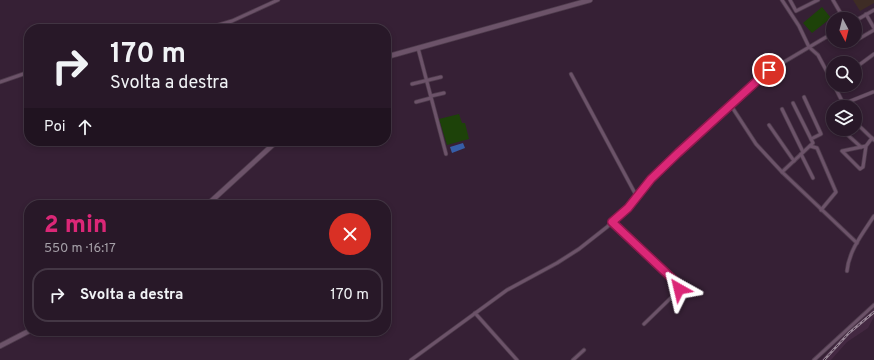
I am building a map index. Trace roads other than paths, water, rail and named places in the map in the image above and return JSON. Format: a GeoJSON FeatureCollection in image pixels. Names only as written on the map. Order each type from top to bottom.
{"type":"FeatureCollection","features":[{"type":"Feature","properties":{"kind":"main road"},"geometry":{"type":"LineString","coordinates":[[391,56],[590,0]]}},
{"type":"Feature","properties":{"kind":"main road"},"geometry":{"type":"LineString","coordinates":[[212,200],[272,146]]}},
{"type":"Feature","properties":{"kind":"main road"},"geometry":{"type":"LineString","coordinates":[[0,346],[24,334]]}},
{"type":"Feature","properties":{"kind":"street"},"geometry":{"type":"LineString","coordinates":[[222,24],[232,21],[278,0]]}},
{"type":"Feature","properties":{"kind":"street"},"geometry":{"type":"LineString","coordinates":[[782,0],[799,26],[809,47],[818,54],[826,69]]}},
{"type":"Feature","properties":{"kind":"street"},"geometry":{"type":"LineString","coordinates":[[790,0],[796,11],[818,0]]}},
{"type":"Feature","properties":{"kind":"street"},"geometry":{"type":"LineString","coordinates":[[833,0],[840,12]]}},
{"type":"Feature","properties":{"kind":"street"},"geometry":{"type":"LineString","coordinates":[[862,16],[874,10]]}},
{"type":"Feature","properties":{"kind":"street"},"geometry":{"type":"LineString","coordinates":[[862,37],[874,29],[866,14]]}},
{"type":"Feature","properties":{"kind":"street"},"geometry":{"type":"LineString","coordinates":[[411,360],[507,290],[557,263],[579,249],[628,208],[651,179],[730,104],[769,70],[826,37]]}},
{"type":"Feature","properties":{"kind":"street"},"geometry":{"type":"LineString","coordinates":[[418,48],[446,154]]}},
{"type":"Feature","properties":{"kind":"street"},"geometry":{"type":"LineString","coordinates":[[862,63],[874,54]]}},
{"type":"Feature","properties":{"kind":"street"},"geometry":{"type":"LineString","coordinates":[[0,82],[24,74]]}},
{"type":"Feature","properties":{"kind":"street"},"geometry":{"type":"LineString","coordinates":[[571,74],[637,197]]}},
{"type":"Feature","properties":{"kind":"street"},"geometry":{"type":"LineString","coordinates":[[412,84],[441,77]]}},
{"type":"Feature","properties":{"kind":"street"},"geometry":{"type":"LineString","coordinates":[[856,100],[873,92]]}},
{"type":"Feature","properties":{"kind":"street"},"geometry":{"type":"LineString","coordinates":[[416,102],[444,93]]}},
{"type":"Feature","properties":{"kind":"street"},"geometry":{"type":"LineString","coordinates":[[804,98],[821,134],[811,139]]}},
{"type":"Feature","properties":{"kind":"street"},"geometry":{"type":"LineString","coordinates":[[782,172],[813,143],[793,103]]}},
{"type":"Feature","properties":{"kind":"street"},"geometry":{"type":"LineString","coordinates":[[730,104],[756,144],[782,172],[857,243]]}},
{"type":"Feature","properties":{"kind":"street"},"geometry":{"type":"LineString","coordinates":[[782,109],[813,178]]}},
{"type":"Feature","properties":{"kind":"street"},"geometry":{"type":"LineString","coordinates":[[770,125],[794,161]]}},
{"type":"Feature","properties":{"kind":"street"},"geometry":{"type":"LineString","coordinates":[[862,129],[873,139],[866,146],[842,151],[860,169],[863,167],[866,146]]}},
{"type":"Feature","properties":{"kind":"street"},"geometry":{"type":"LineString","coordinates":[[849,136],[861,147]]}},
{"type":"Feature","properties":{"kind":"street"},"geometry":{"type":"LineString","coordinates":[[810,146],[817,148],[836,192],[821,210]]}},
{"type":"Feature","properties":{"kind":"street"},"geometry":{"type":"LineString","coordinates":[[847,271],[848,261],[857,243],[874,216]]}},
{"type":"Feature","properties":{"kind":"street"},"geometry":{"type":"LineString","coordinates":[[612,222],[679,286],[678,291],[644,324]]}},
{"type":"Feature","properties":{"kind":"street"},"geometry":{"type":"LineString","coordinates":[[814,360],[874,305]]}},
{"type":"Feature","properties":{"kind":"street"},"geometry":{"type":"LineString","coordinates":[[475,313],[517,360]]}},
{"type":"Feature","properties":{"kind":"street"},"geometry":{"type":"LineString","coordinates":[[573,360],[584,350]]}},
{"type":"Feature","properties":{"kind":"water"},"geometry":{"type":"Polygon","coordinates":[[[463,143],[465,148],[452,153],[450,147],[463,143]]]}},
{"type":"Feature","properties":{"kind":"railway"},"geometry":{"type":"LineString","coordinates":[[824,360],[849,333],[874,312]]}}]}
